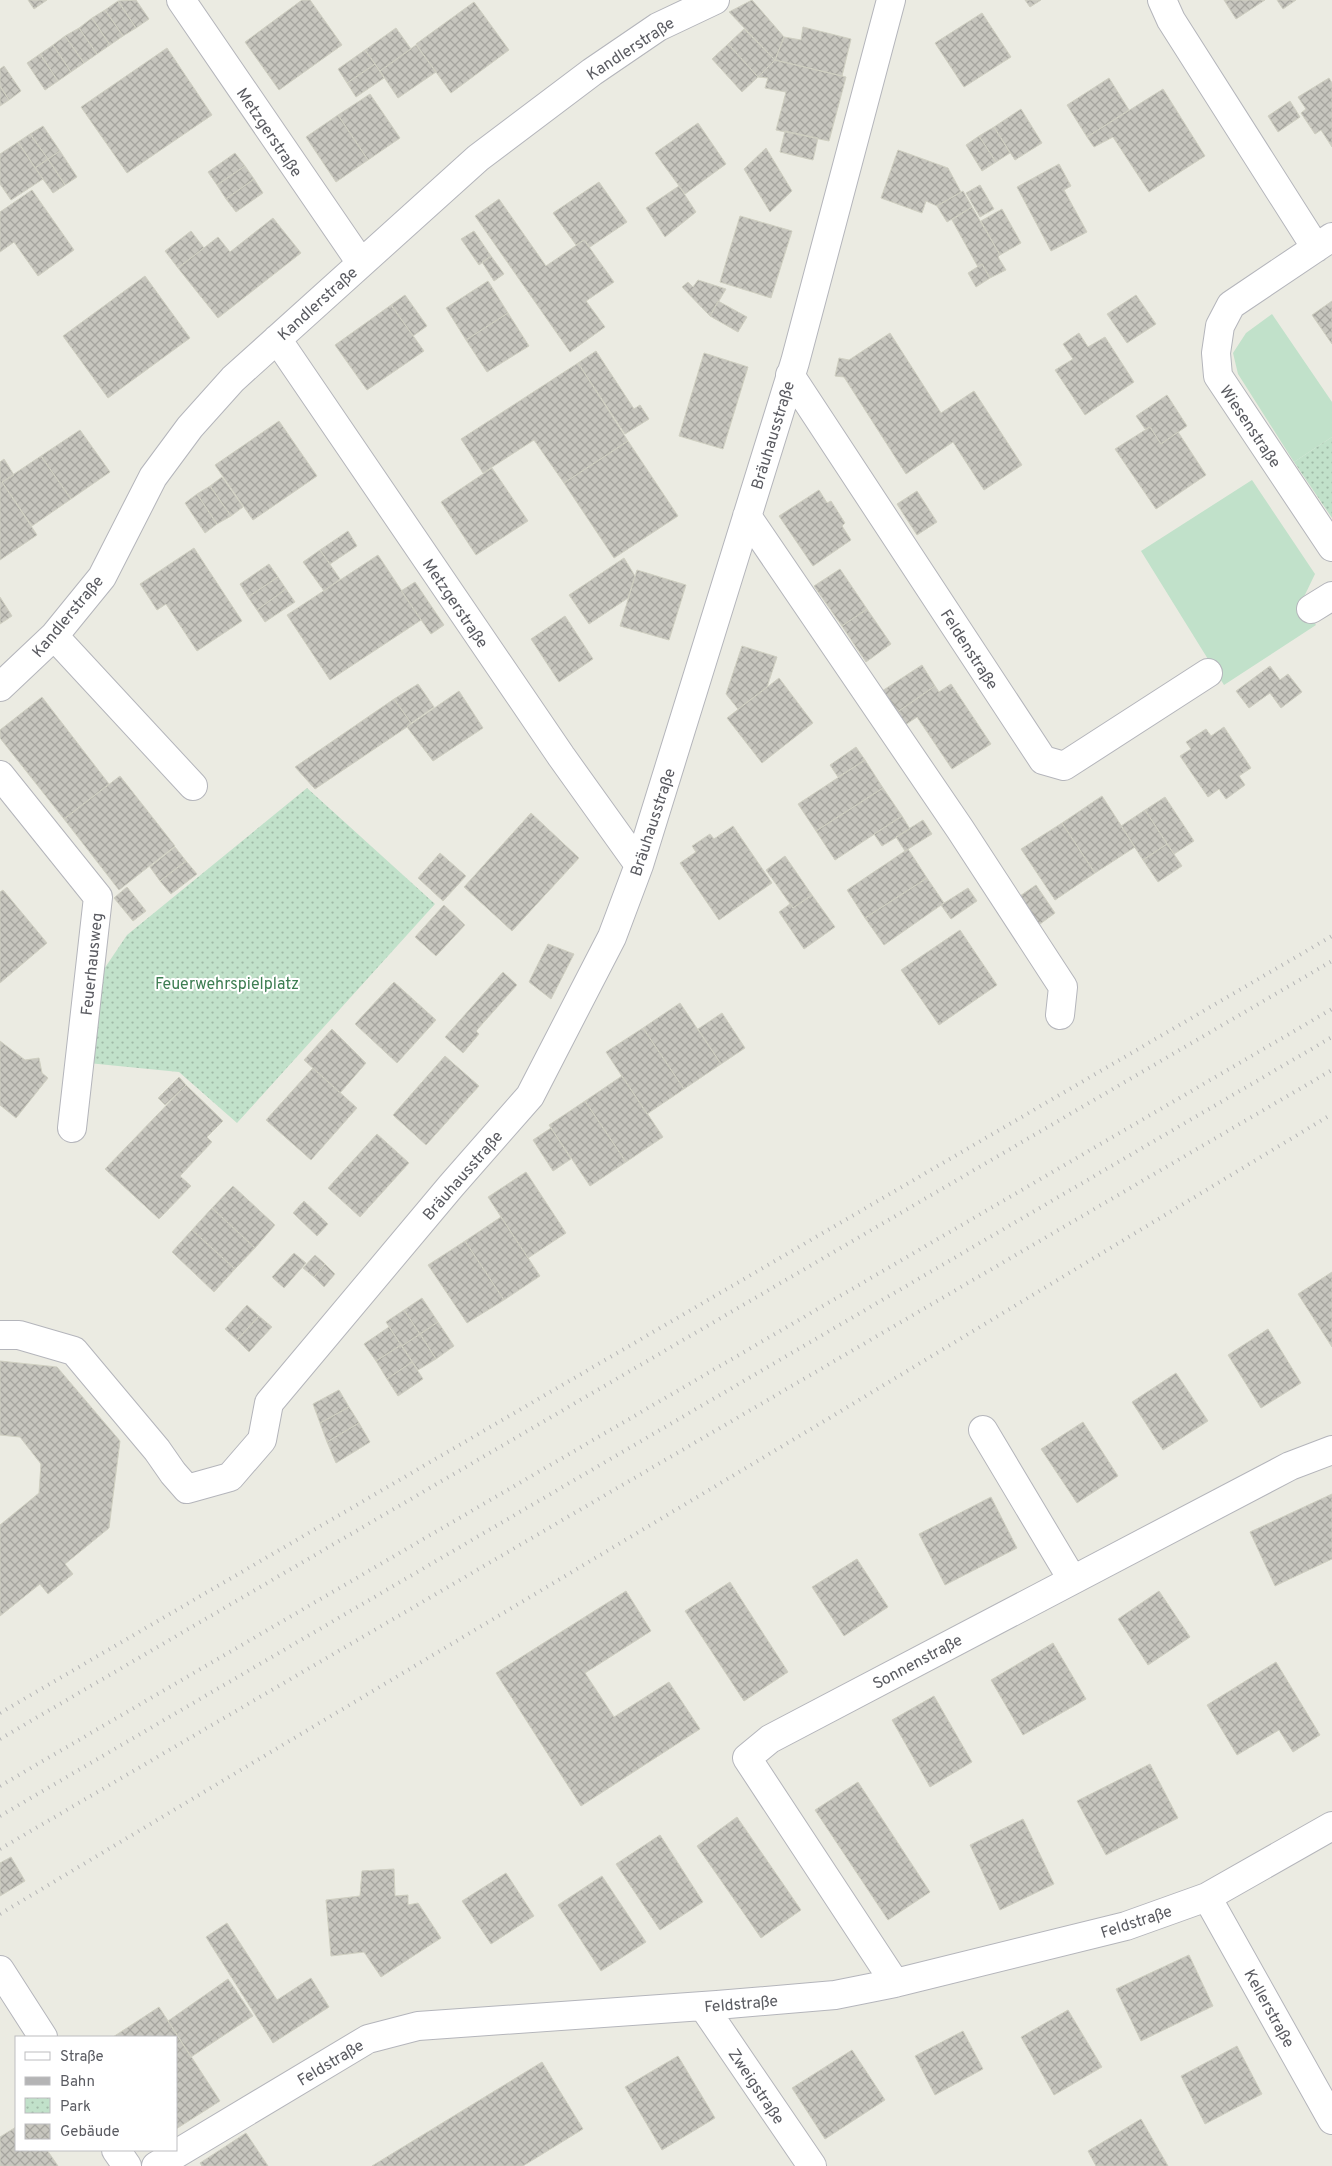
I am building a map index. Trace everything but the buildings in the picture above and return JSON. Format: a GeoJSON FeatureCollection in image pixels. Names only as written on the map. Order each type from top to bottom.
{"type":"FeatureCollection","features":[{"type":"Feature","properties":{"kind":"street","name":"Metzgerstraße"},"geometry":{"type":"LineString","coordinates":[[181,0],[361,262]]}},
{"type":"Feature","properties":{"kind":"street","name":"Kandlerstraße"},"geometry":{"type":"LineString","coordinates":[[0,687],[54,636],[102,577],[153,477],[190,427],[233,379],[478,158],[539,111],[658,27],[715,0]]}},
{"type":"Feature","properties":{"kind":"street","name":"Bräuhausstraße"},"geometry":{"type":"LineString","coordinates":[[0,1335],[19,1335],[74,1351],[187,1489],[230,1477],[262,1440],[269,1404],[451,1186],[530,1096],[612,937],[638,865],[790,375],[891,0]]}},
{"type":"Feature","properties":{"kind":"street","name":"Wiesenstraße"},"geometry":{"type":"LineString","coordinates":[[1162,0],[1184,40],[1324,243],[1231,305],[1220,326],[1216,353],[1218,376],[1332,547]]}},
{"type":"Feature","properties":{"kind":"street","name":"Metzgerstraße"},"geometry":{"type":"LineString","coordinates":[[277,339],[561,756],[638,865]]}},
{"type":"Feature","properties":{"kind":"street","name":"Feldenstraße"},"geometry":{"type":"LineString","coordinates":[[790,375],[1043,760],[1064,766],[1208,673]]}},
{"type":"Feature","properties":{"kind":"street"},"geometry":{"type":"LineString","coordinates":[[747,516],[960,829],[1063,987],[1060,1015]]}},
{"type":"Feature","properties":{"kind":"street"},"geometry":{"type":"LineString","coordinates":[[54,636],[193,786]]}},
{"type":"Feature","properties":{"kind":"street","name":"Feuerhausweg"},"geometry":{"type":"LineString","coordinates":[[0,775],[98,897],[72,1128]]}},
{"type":"Feature","properties":{"kind":"street"},"geometry":{"type":"LineString","coordinates":[[983,1430],[1072,1579]]}},
{"type":"Feature","properties":{"kind":"street","name":"Sonnenstraße"},"geometry":{"type":"LineString","coordinates":[[895,1983],[747,1758],[770,1739],[1072,1579],[1290,1466],[1332,1450]]}},
{"type":"Feature","properties":{"kind":"street","name":"Feldstraße"},"geometry":{"type":"LineString","coordinates":[[156,2166],[368,2038],[418,2026],[835,1995],[895,1983],[1126,1926],[1207,1897],[1332,1826]]}},
{"type":"Feature","properties":{"kind":"street","name":"Kellerstraße"},"geometry":{"type":"LineString","coordinates":[[1207,1897],[1332,2120]]}},
{"type":"Feature","properties":{"kind":"street"},"geometry":{"type":"LineString","coordinates":[[0,1970],[43,2036]]}},
{"type":"Feature","properties":{"kind":"street","name":"Zweigstraße"},"geometry":{"type":"LineString","coordinates":[[703,2006],[812,2166]]}},
{"type":"Feature","properties":{"kind":"street"},"geometry":{"type":"LineString","coordinates":[[117,2151],[127,2166]]}},
{"type":"Feature","properties":{"kind":"green space"},"geometry":{"type":"Polygon","coordinates":[[[1272,314],[1332,402],[1332,437],[1294,462],[1238,374],[1233,353],[1246,333],[1272,314]]]}},
{"type":"Feature","properties":{"kind":"green space"},"geometry":{"type":"Polygon","coordinates":[[[1332,437],[1332,518],[1294,462],[1332,437]]]}},
{"type":"Feature","properties":{"kind":"green space"},"geometry":{"type":"Polygon","coordinates":[[[1252,480],[1315,574],[1301,603],[1316,625],[1224,685],[1141,551],[1252,480]]]}},
{"type":"Feature","properties":{"kind":"green space","name":"Feuerwehrspielplatz"},"geometry":{"type":"Polygon","coordinates":[[[307,788],[435,904],[237,1123],[179,1072],[88,1063],[96,981],[127,935],[307,788]]]}},
{"type":"Feature","properties":{"kind":"railway"},"geometry":{"type":"LineString","coordinates":[[0,1713],[1332,936]]}},
{"type":"Feature","properties":{"kind":"railway"},"geometry":{"type":"LineString","coordinates":[[0,1739],[1332,961]]}},
{"type":"Feature","properties":{"kind":"railway"},"geometry":{"type":"LineString","coordinates":[[0,1786],[1332,1009]]}},
{"type":"Feature","properties":{"kind":"railway"},"geometry":{"type":"LineString","coordinates":[[0,1816],[1332,1037]]}},
{"type":"Feature","properties":{"kind":"railway"},"geometry":{"type":"LineString","coordinates":[[0,1849],[1332,1070]]}},
{"type":"Feature","properties":{"kind":"railway"},"geometry":{"type":"LineString","coordinates":[[0,1914],[831,1417],[1332,1114]]}}]}
